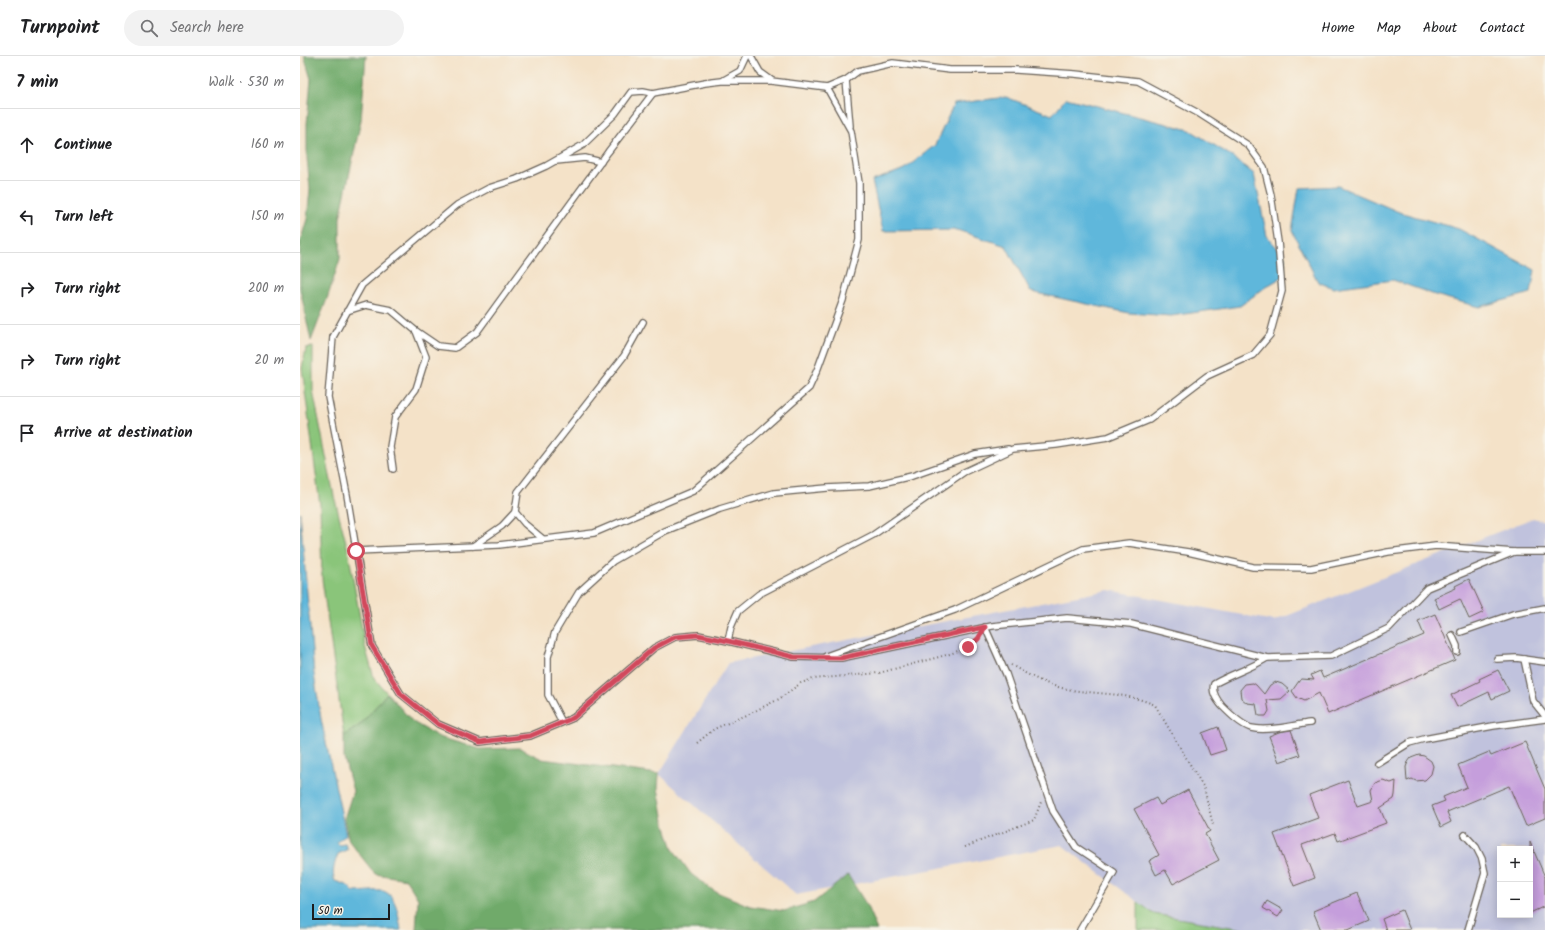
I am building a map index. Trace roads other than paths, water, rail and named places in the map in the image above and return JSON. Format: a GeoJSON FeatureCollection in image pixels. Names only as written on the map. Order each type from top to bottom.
{"type":"FeatureCollection","features":[{"type":"Feature","properties":{"kind":"lane"},"geometry":{"type":"LineString","coordinates":[[722,81],[740,71],[747,56]]}},
{"type":"Feature","properties":{"kind":"lane"},"geometry":{"type":"LineString","coordinates":[[751,56],[760,72],[771,81]]}},
{"type":"Feature","properties":{"kind":"lane"},"geometry":{"type":"LineString","coordinates":[[562,722],[548,695],[548,657],[555,632],[579,592],[613,561],[665,531],[720,509],[774,493],[869,486],[912,476],[975,454],[1108,437],[1149,420],[1207,376],[1253,355],[1270,335],[1282,291],[1278,242],[1271,195],[1264,168],[1248,145],[1198,113],[1138,82],[1075,74],[1016,70],[950,70],[893,63],[858,71],[846,80],[826,88],[771,81],[722,81],[704,82],[653,93],[643,91],[631,92],[615,114],[583,145],[517,179],[489,188],[456,205],[362,284],[332,337],[328,397],[347,495],[372,646],[401,694],[438,724],[480,742],[530,736],[573,718],[654,648],[675,637],[698,635],[794,657],[841,658],[985,627],[1067,618],[1131,624],[1267,658],[1331,656],[1389,628],[1427,588],[1514,552]]}},
{"type":"Feature","properties":{"kind":"lane"},"geometry":{"type":"LineString","coordinates":[[356,551],[499,545],[594,533],[693,490],[809,388],[818,368],[842,300],[859,240],[859,183],[850,131],[846,80]]}},
{"type":"Feature","properties":{"kind":"lane"},"geometry":{"type":"LineString","coordinates":[[826,88],[850,131]]}},
{"type":"Feature","properties":{"kind":"lane"},"geometry":{"type":"LineString","coordinates":[[347,311],[366,305],[391,310],[416,331],[438,346],[455,348],[477,332],[653,93]]}},
{"type":"Feature","properties":{"kind":"lane"},"geometry":{"type":"LineString","coordinates":[[554,161],[585,158],[601,162]]}},
{"type":"Feature","properties":{"kind":"lane"},"geometry":{"type":"LineString","coordinates":[[473,546],[502,526],[515,512],[518,492],[624,356],[642,322]]}},
{"type":"Feature","properties":{"kind":"lane"},"geometry":{"type":"LineString","coordinates":[[394,469],[390,447],[396,417],[416,389],[426,357],[416,331]]}},
{"type":"Feature","properties":{"kind":"lane"},"geometry":{"type":"LineString","coordinates":[[728,641],[731,626],[738,611],[759,594],[873,535],[964,472],[1013,449]]}},
{"type":"Feature","properties":{"kind":"lane"},"geometry":{"type":"LineString","coordinates":[[515,512],[525,524],[543,539]]}},
{"type":"Feature","properties":{"kind":"lane"},"geometry":{"type":"LineString","coordinates":[[822,658],[955,610],[1083,549],[1129,543],[1188,552],[1253,567],[1311,568],[1388,552],[1436,546],[1514,552],[1543,552],[1545,557]]}},
{"type":"Feature","properties":{"kind":"lane"},"geometry":{"type":"LineString","coordinates":[[1461,632],[1512,614],[1545,608]]}},
{"type":"Feature","properties":{"kind":"lane"},"geometry":{"type":"LineString","coordinates":[[985,627],[1006,674],[1025,726],[1053,812],[1076,848],[1114,872],[1080,930]]}},
{"type":"Feature","properties":{"kind":"lane"},"geometry":{"type":"LineString","coordinates":[[1452,635],[1457,646],[1457,652]]}},
{"type":"Feature","properties":{"kind":"lane"},"geometry":{"type":"LineString","coordinates":[[1267,658],[1256,665],[1227,676],[1214,684],[1212,688],[1220,703],[1232,717],[1251,728],[1270,728],[1310,722]]}},
{"type":"Feature","properties":{"kind":"lane"},"geometry":{"type":"LineString","coordinates":[[1497,659],[1516,658],[1545,662]]}},
{"type":"Feature","properties":{"kind":"lane"},"geometry":{"type":"LineString","coordinates":[[1524,659],[1533,701],[1545,716]]}},
{"type":"Feature","properties":{"kind":"lane"},"geometry":{"type":"LineString","coordinates":[[1377,763],[1409,743],[1424,739],[1493,726],[1545,719]]}},
{"type":"Feature","properties":{"kind":"lane"},"geometry":{"type":"LineString","coordinates":[[1465,835],[1476,847],[1482,859],[1485,873],[1468,930]]}},
{"type":"Feature","properties":{"kind":"water"},"geometry":{"type":"Polygon","coordinates":[[[1006,97],[1052,115],[1066,98],[1190,130],[1230,155],[1254,174],[1267,236],[1285,257],[1284,276],[1267,286],[1240,306],[1171,316],[1129,313],[1031,292],[1006,246],[957,230],[883,231],[872,181],[905,169],[935,145],[954,104],[1006,97]]]}},
{"type":"Feature","properties":{"kind":"water"},"geometry":{"type":"Polygon","coordinates":[[[1338,186],[1399,212],[1459,229],[1535,270],[1531,293],[1479,307],[1435,295],[1393,280],[1333,288],[1318,282],[1292,231],[1299,188],[1338,186]]]}},
{"type":"Feature","properties":{"kind":"water"},"geometry":{"type":"Polygon","coordinates":[[[300,512],[314,674],[321,719],[346,835],[337,842],[339,845],[345,844],[348,849],[338,854],[333,875],[335,881],[347,885],[354,892],[383,891],[388,893],[394,902],[401,930],[300,930],[300,512]]]}}]}
